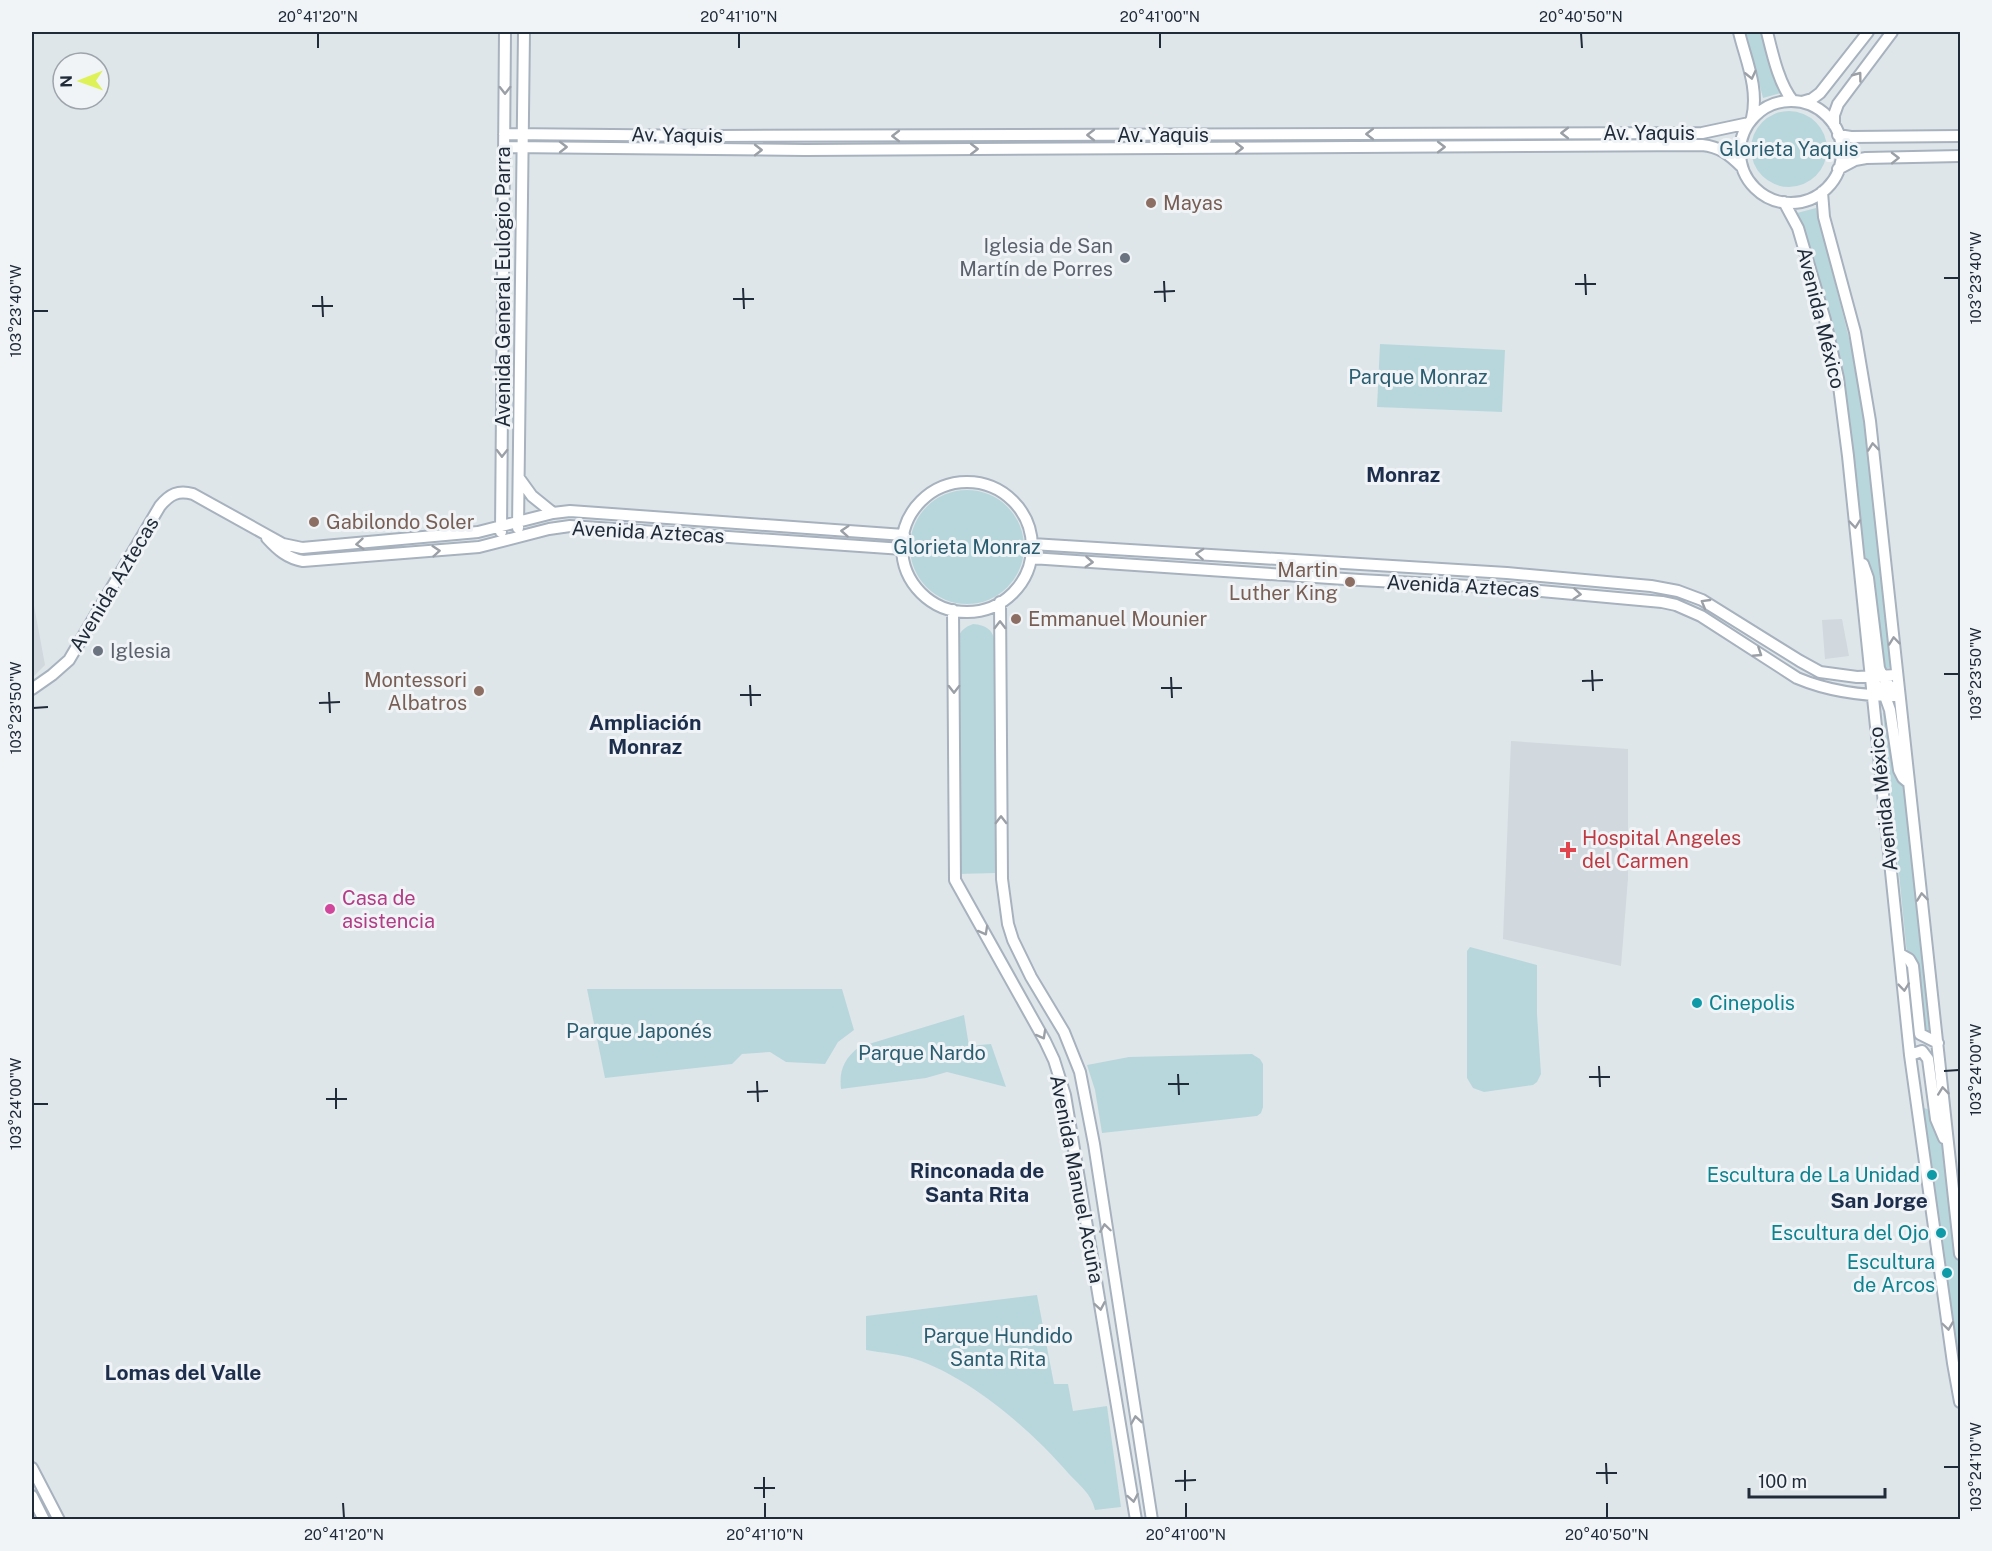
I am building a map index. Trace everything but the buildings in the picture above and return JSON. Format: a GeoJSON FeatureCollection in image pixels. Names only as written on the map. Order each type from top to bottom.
{"type":"FeatureCollection","features":[{"type":"Feature","properties":{"kind":"street","name":"Avenida General Eulogio Parra"},"geometry":{"type":"LineString","coordinates":[[501,542],[505,32]]}},
{"type":"Feature","properties":{"kind":"street","name":"Avenida General Eulogio Parra"},"geometry":{"type":"LineString","coordinates":[[518,538],[524,32]]}},
{"type":"Feature","properties":{"kind":"street"},"geometry":{"type":"LineString","coordinates":[[1739,32],[1752,80],[1755,107],[1741,140],[1742,167],[1759,192],[1784,202],[1803,201],[1822,192],[1833,180],[1841,158],[1834,115],[1838,104],[1892,32]]}},
{"type":"Feature","properties":{"kind":"street"},"geometry":{"type":"LineString","coordinates":[[1767,32],[1788,95],[1817,108],[1836,130],[1851,137],[1960,136]]}},
{"type":"Feature","properties":{"kind":"street"},"geometry":{"type":"LineString","coordinates":[[1750,121],[1771,105],[1812,99],[1820,93],[1868,32]]}},
{"type":"Feature","properties":{"kind":"street","name":"Av. Yaquis"},"geometry":{"type":"LineString","coordinates":[[504,134],[715,136],[1702,133],[1750,121]]}},
{"type":"Feature","properties":{"kind":"street","name":"Av. Yaquis"},"geometry":{"type":"LineString","coordinates":[[504,147],[751,150],[1702,145],[1725,151],[1742,167]]}},
{"type":"Feature","properties":{"kind":"street"},"geometry":{"type":"LineString","coordinates":[[1838,169],[1855,160],[1866,158],[1960,156]]}},
{"type":"Feature","properties":{"kind":"street","name":"Avenida México"},"geometry":{"type":"LineString","coordinates":[[1822,192],[1824,217],[1853,325],[1870,421],[1960,1254]]}},
{"type":"Feature","properties":{"kind":"street","name":"Avenida México"},"geometry":{"type":"LineString","coordinates":[[1784,202],[1798,228],[1825,320],[1836,368],[1858,553],[1876,677],[1872,696],[1910,1055],[1960,1402]]}},
{"type":"Feature","properties":{"kind":"street"},"geometry":{"type":"LineString","coordinates":[[503,324],[521,324]]}},
{"type":"Feature","properties":{"kind":"street"},"geometry":{"type":"LineString","coordinates":[[519,478],[532,496],[554,513]]}},
{"type":"Feature","properties":{"kind":"street"},"geometry":{"type":"LineString","coordinates":[[970,482],[998,489],[1015,503],[1027,522],[1032,544],[1028,569],[1017,588],[1000,602],[982,610],[963,611],[953,610],[931,600],[918,588],[908,573],[903,549],[904,535],[912,514],[927,496],[947,485],[970,482]]}},
{"type":"Feature","properties":{"kind":"street","name":"Avenida Aztecas"},"geometry":{"type":"LineString","coordinates":[[32,689],[69,660],[160,506],[169,496],[177,493],[194,494],[284,544],[302,548],[455,535],[570,511],[904,535]]}},
{"type":"Feature","properties":{"kind":"street","name":"Avenida Aztecas"},"geometry":{"type":"LineString","coordinates":[[263,533],[275,547],[293,559],[303,561],[478,547],[570,526],[903,549]]}},
{"type":"Feature","properties":{"kind":"street"},"geometry":{"type":"LineString","coordinates":[[389,541],[391,555]]}},
{"type":"Feature","properties":{"kind":"street","name":"Avenida Aztecas"},"geometry":{"type":"LineString","coordinates":[[1032,544],[1507,573],[1665,588],[1702,600],[1800,662],[1820,672],[1841,676],[1897,675]]}},
{"type":"Feature","properties":{"kind":"street","name":"Avenida Aztecas"},"geometry":{"type":"LineString","coordinates":[[1031,558],[1507,588],[1662,602],[1701,615],[1797,678],[1829,690],[1872,696],[1899,696]]}},
{"type":"Feature","properties":{"kind":"street","name":"Avenida Manuel Acuña"},"geometry":{"type":"LineString","coordinates":[[1000,602],[1002,879],[1006,911],[1013,940],[1064,1032],[1080,1072],[1094,1144],[1106,1235],[1152,1520]]}},
{"type":"Feature","properties":{"kind":"street","name":"Avenida Manuel Acuña"},"geometry":{"type":"LineString","coordinates":[[953,610],[955,880],[1045,1041],[1054,1060],[1065,1095],[1136,1520]]}},
{"type":"Feature","properties":{"kind":"street"},"geometry":{"type":"LineString","coordinates":[[1876,677],[1899,696]]}},
{"type":"Feature","properties":{"kind":"street"},"geometry":{"type":"LineString","coordinates":[[1876,677],[1890,710],[1899,770],[1910,784]]}},
{"type":"Feature","properties":{"kind":"street"},"geometry":{"type":"LineString","coordinates":[[1900,954],[1911,961],[1913,966],[1920,1034],[1938,1043]]}},
{"type":"Feature","properties":{"kind":"street"},"geometry":{"type":"LineString","coordinates":[[1910,1055],[1922,1052],[1928,1059],[1936,1119],[1949,1149]]}},
{"type":"Feature","properties":{"kind":"street"},"geometry":{"type":"LineString","coordinates":[[32,1468],[59,1520]]}},
{"type":"Feature","properties":{"kind":"street"},"geometry":{"type":"LineString","coordinates":[[32,1496],[44,1520]]}},
{"type":"Feature","properties":{"kind":"shaded area"},"geometry":{"type":"Polygon","coordinates":[[[32,595],[45,665],[32,678],[32,595]]]}},
{"type":"Feature","properties":{"kind":"shaded area"},"geometry":{"type":"Polygon","coordinates":[[[1842,619],[1849,656],[1825,659],[1822,620],[1842,619]]]}},
{"type":"Feature","properties":{"kind":"shaded area","name":"Hospital Angeles del Carmen"},"geometry":{"type":"Polygon","coordinates":[[[1511,741],[1628,749],[1628,878],[1621,966],[1503,939],[1511,741]]]}},
{"type":"Feature","properties":{"kind":"green space"},"geometry":{"type":"Polygon","coordinates":[[[1746,32],[1764,32],[1781,93],[1763,98],[1746,32]]]}},
{"type":"Feature","properties":{"kind":"green space","name":"Glorieta Yaquis"},"geometry":{"type":"Polygon","coordinates":[[[1782,111],[1796,111],[1810,117],[1821,128],[1827,142],[1824,164],[1816,176],[1796,187],[1782,187],[1768,181],[1757,170],[1751,156],[1751,142],[1757,128],[1768,117],[1782,111]]]}},
{"type":"Feature","properties":{"kind":"green space"},"geometry":{"type":"Polygon","coordinates":[[[1816,208],[1857,370],[1872,474],[1894,667],[1881,669],[1875,607],[1862,553],[1850,433],[1834,350],[1797,213],[1816,208]]]}},
{"type":"Feature","properties":{"kind":"green space","name":"Parque Monraz"},"geometry":{"type":"Polygon","coordinates":[[[1380,344],[1505,350],[1502,412],[1377,407],[1380,344]]]}},
{"type":"Feature","properties":{"kind":"green space","name":"Glorieta Monraz"},"geometry":{"type":"Polygon","coordinates":[[[967,490],[989,494],[1007,507],[1020,525],[1024,547],[1020,569],[1007,587],[989,600],[967,604],[945,600],[927,587],[914,569],[910,547],[914,525],[927,507],[945,494],[967,490]]]}},
{"type":"Feature","properties":{"kind":"green space"},"geometry":{"type":"Polygon","coordinates":[[[973,624],[988,628],[995,641],[996,873],[959,874],[958,638],[964,629],[973,624]]]}},
{"type":"Feature","properties":{"kind":"green space"},"geometry":{"type":"Polygon","coordinates":[[[1886,711],[1897,769],[1904,788],[1911,837],[1932,1034],[1925,1034],[1907,954],[1883,713],[1886,711]]]}},
{"type":"Feature","properties":{"kind":"green space"},"geometry":{"type":"Polygon","coordinates":[[[1470,947],[1537,965],[1541,1074],[1533,1085],[1484,1092],[1473,1088],[1467,1078],[1467,951],[1470,947]]]}},
{"type":"Feature","properties":{"kind":"green space","name":"Parque Japonés"},"geometry":{"type":"Polygon","coordinates":[[[587,989],[842,989],[854,1030],[838,1042],[825,1064],[786,1062],[770,1052],[742,1054],[732,1064],[605,1078],[587,989]]]}},
{"type":"Feature","properties":{"kind":"green space","name":"Parque Nardo"},"geometry":{"type":"Polygon","coordinates":[[[964,1015],[969,1046],[991,1044],[1006,1087],[947,1072],[926,1078],[841,1089],[844,1065],[859,1047],[964,1015]]]}},
{"type":"Feature","properties":{"kind":"green space"},"geometry":{"type":"Polygon","coordinates":[[[1252,1054],[1263,1064],[1263,1107],[1257,1116],[1102,1133],[1095,1090],[1087,1065],[1129,1057],[1252,1054]]]}},
{"type":"Feature","properties":{"kind":"green space"},"geometry":{"type":"Polygon","coordinates":[[[1919,1106],[1932,1111],[1947,1151],[1960,1268],[1960,1377],[1919,1106]]]}},
{"type":"Feature","properties":{"kind":"green space","name":"Parque Hundido Santa Rita"},"geometry":{"type":"Polygon","coordinates":[[[1037,1295],[1054,1384],[1068,1384],[1073,1411],[1107,1406],[1121,1507],[1095,1510],[1085,1490],[1037,1440],[999,1407],[957,1379],[915,1359],[866,1350],[866,1316],[1037,1295]]]}},
{"type":"Feature","properties":{"kind":"place","name":"Mayas"},"geometry":{"type":"Point","coordinates":[1151,203]}},
{"type":"Feature","properties":{"kind":"place","name":"Iglesia de San Martín de Porres"},"geometry":{"type":"Point","coordinates":[1125,258]}},
{"type":"Feature","properties":{"kind":"place","name":"Gabilondo Soler"},"geometry":{"type":"Point","coordinates":[314,522]}},
{"type":"Feature","properties":{"kind":"place","name":"Martin Luther King"},"geometry":{"type":"Point","coordinates":[1350,582]}},
{"type":"Feature","properties":{"kind":"place","name":"Emmanuel Mounier"},"geometry":{"type":"Point","coordinates":[1016,619]}},
{"type":"Feature","properties":{"kind":"place","name":"Iglesia"},"geometry":{"type":"Point","coordinates":[98,651]}},
{"type":"Feature","properties":{"kind":"place","name":"Montessori Albatros"},"geometry":{"type":"Point","coordinates":[479,691]}},
{"type":"Feature","properties":{"kind":"place","name":"Hospital Angeles del Carmen"},"geometry":{"type":"Point","coordinates":[1568,850]}},
{"type":"Feature","properties":{"kind":"place","name":"Casa de asistencia"},"geometry":{"type":"Point","coordinates":[330,909]}},
{"type":"Feature","properties":{"kind":"place","name":"Cinepolis"},"geometry":{"type":"Point","coordinates":[1697,1003]}},
{"type":"Feature","properties":{"kind":"place","name":"Escultura de La Unidad"},"geometry":{"type":"Point","coordinates":[1932,1175]}},
{"type":"Feature","properties":{"kind":"place","name":"Escultura del Ojo"},"geometry":{"type":"Point","coordinates":[1941,1233]}},
{"type":"Feature","properties":{"kind":"place","name":"Escultura de Arcos"},"geometry":{"type":"Point","coordinates":[1947,1273]}},
{"type":"Feature","properties":{"kind":"district","name":"Monraz"},"geometry":{"type":"Point","coordinates":[1403,475]}},
{"type":"Feature","properties":{"kind":"district","name":"Ampliación Monraz"},"geometry":{"type":"Point","coordinates":[645,735]}},
{"type":"Feature","properties":{"kind":"district","name":"Rinconada de Santa Rita"},"geometry":{"type":"Point","coordinates":[977,1183]}},
{"type":"Feature","properties":{"kind":"district","name":"San Jorge"},"geometry":{"type":"Point","coordinates":[1879,1201]}},
{"type":"Feature","properties":{"kind":"district","name":"Lomas del Valle"},"geometry":{"type":"Point","coordinates":[183,1373]}}]}
